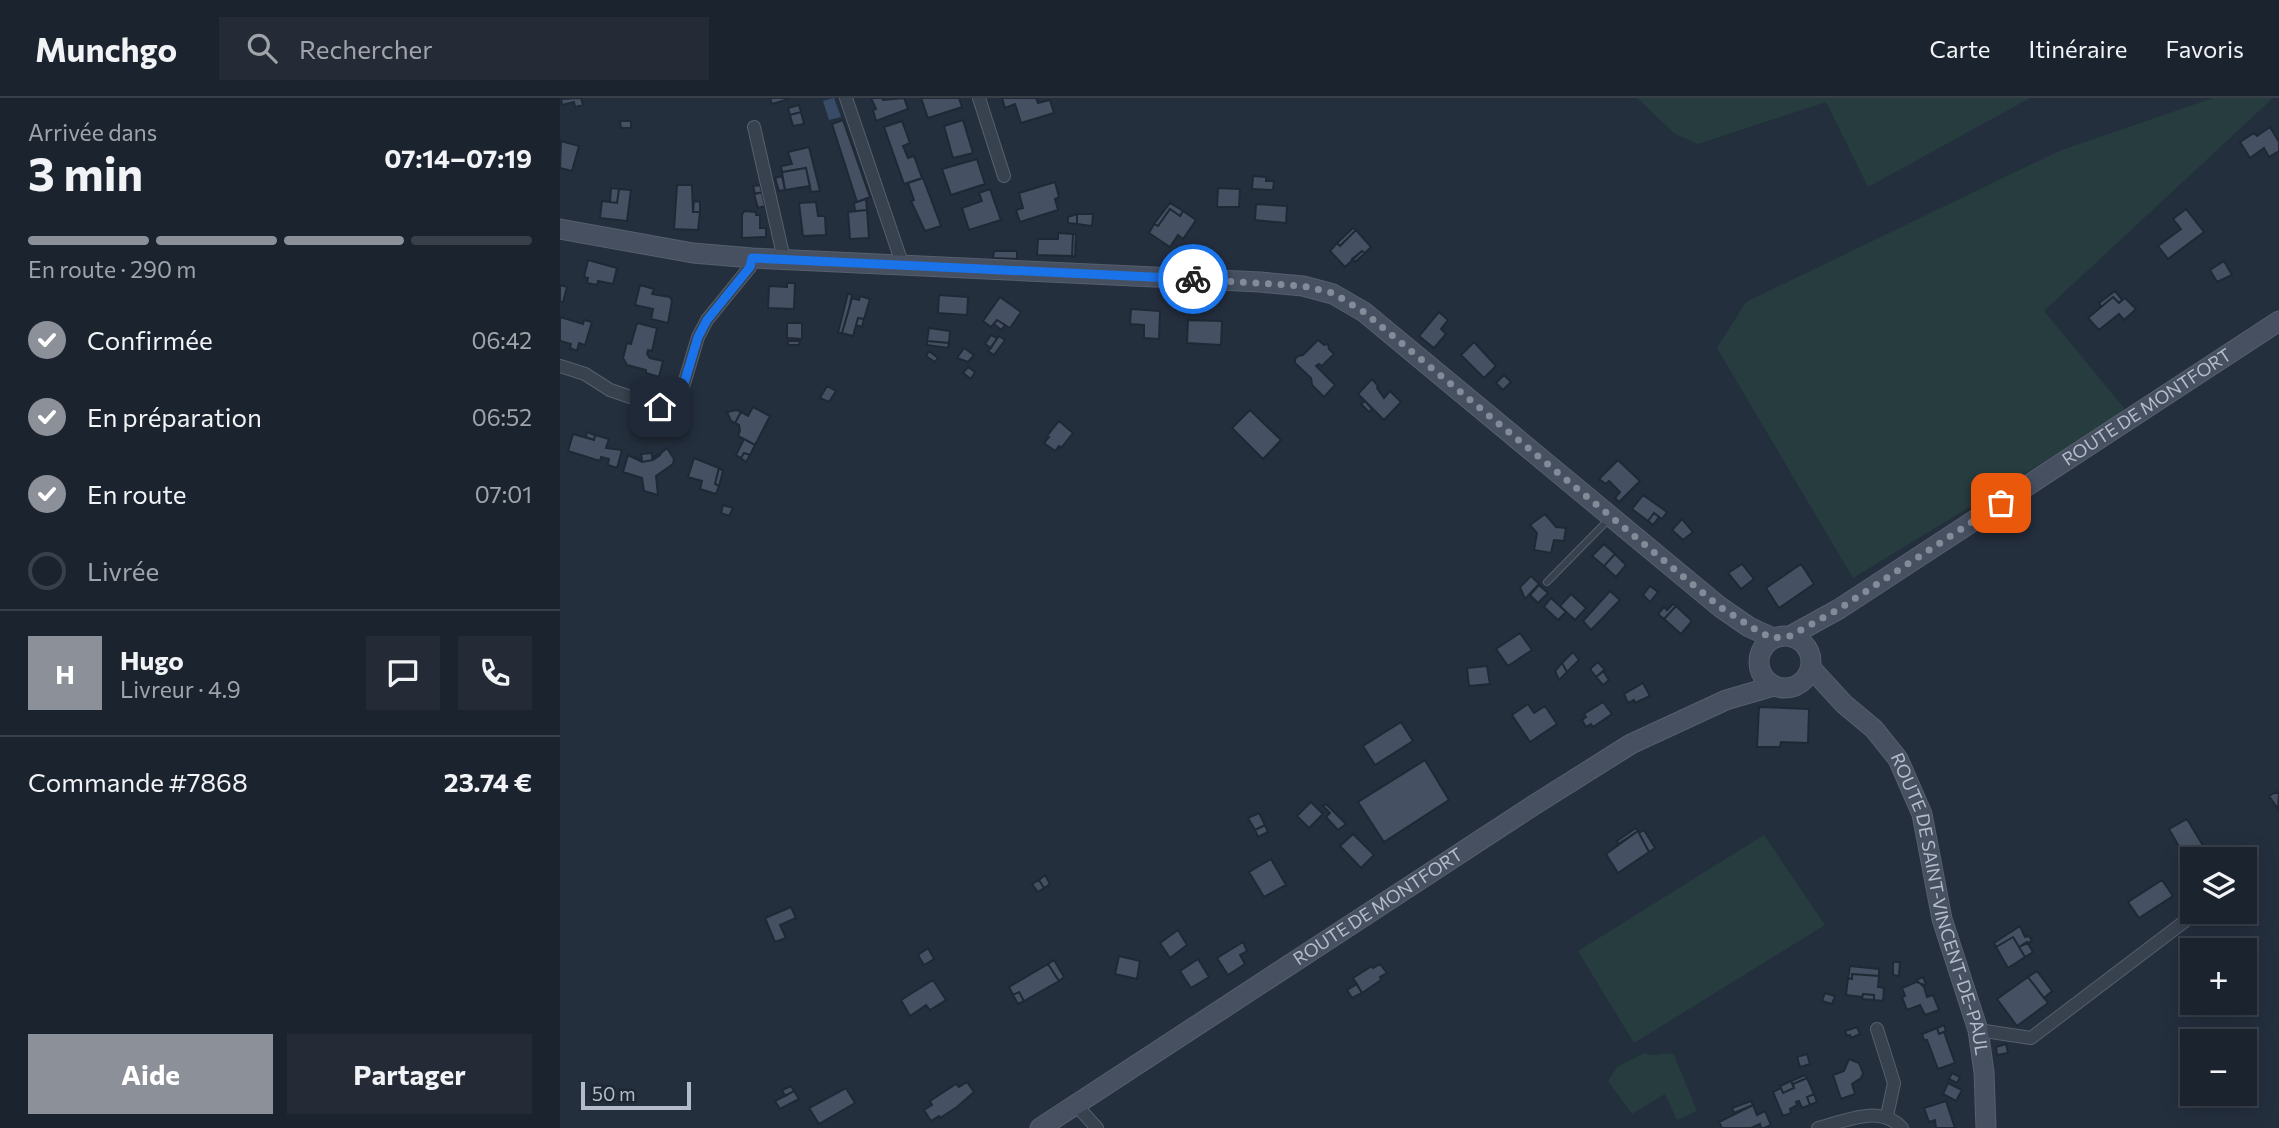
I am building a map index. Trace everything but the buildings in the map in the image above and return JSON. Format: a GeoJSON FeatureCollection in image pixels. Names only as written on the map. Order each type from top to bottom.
{"type":"FeatureCollection","features":[{"type":"Feature","properties":{"kind":"street"},"geometry":{"type":"LineString","coordinates":[[846,98],[903,266]]}},
{"type":"Feature","properties":{"kind":"street"},"geometry":{"type":"LineString","coordinates":[[979,98],[1004,176]]}},
{"type":"Feature","properties":{"kind":"street"},"geometry":{"type":"LineString","coordinates":[[754,127],[783,259]]}},
{"type":"Feature","properties":{"kind":"street"},"geometry":{"type":"LineString","coordinates":[[560,229],[693,253],[752,258],[1260,282],[1303,286],[1333,293],[1364,312],[1720,607],[1749,627],[1802,642],[1811,661],[1805,680],[1787,688],[1774,686],[1763,677],[1746,639],[1720,607]]}},
{"type":"Feature","properties":{"kind":"street"},"geometry":{"type":"LineString","coordinates":[[560,366],[585,374],[610,390],[660,407],[673,404],[680,397],[698,337],[707,320],[750,267],[752,258]]}},
{"type":"Feature","properties":{"kind":"street","name":"ROUTE DE MONTFORT"},"geometry":{"type":"LineString","coordinates":[[1782,637],[1839,609],[2279,321]]}},
{"type":"Feature","properties":{"kind":"street","name":"ROUTE DE MONTFORT"},"geometry":{"type":"LineString","coordinates":[[1811,661],[1839,609]]}},
{"type":"Feature","properties":{"kind":"street"},"geometry":{"type":"LineString","coordinates":[[1759,663],[1763,647],[1782,637]]}},
{"type":"Feature","properties":{"kind":"street","name":"ROUTE DE SAINT-VINCENT-DE-PAUL"},"geometry":{"type":"LineString","coordinates":[[1811,661],[1844,704],[1874,729],[1898,759],[1922,814],[1942,919],[1978,1030],[1984,1072],[1986,1128]]}},
{"type":"Feature","properties":{"kind":"street","name":"ROUTE DE MONTFORT"},"geometry":{"type":"LineString","coordinates":[[1726,700],[1748,681],[1759,663]]}},
{"type":"Feature","properties":{"kind":"street","name":"ROUTE DE SAINT-VINCENT-DE-PAUL"},"geometry":{"type":"LineString","coordinates":[[1799,684],[1844,704]]}},
{"type":"Feature","properties":{"kind":"street","name":"ROUTE DE MONTFORT"},"geometry":{"type":"LineString","coordinates":[[1040,1128],[1632,744],[1726,700],[1774,686]]}},
{"type":"Feature","properties":{"kind":"street"},"geometry":{"type":"LineString","coordinates":[[1978,1030],[2031,1038],[2181,924]]}},
{"type":"Feature","properties":{"kind":"street"},"geometry":{"type":"LineString","coordinates":[[1877,1029],[1894,1083],[1887,1116]]}},
{"type":"Feature","properties":{"kind":"street"},"geometry":{"type":"LineString","coordinates":[[1075,1104],[1097,1128]]}},
{"type":"Feature","properties":{"kind":"street"},"geometry":{"type":"LineString","coordinates":[[1818,1128],[1872,1114],[1887,1116],[1902,1128]]}},
{"type":"Feature","properties":{"kind":"lane"},"geometry":{"type":"LineString","coordinates":[[1547,582],[1611,517]]}},
{"type":"Feature","properties":{"kind":"green space"},"geometry":{"type":"Polygon","coordinates":[[[1637,98],[2030,98],[1868,187],[1826,102],[1698,144],[1675,134],[1637,98]]]}},
{"type":"Feature","properties":{"kind":"green space"},"geometry":{"type":"Polygon","coordinates":[[[2213,98],[2273,98],[2044,311],[2124,408],[2122,414],[1853,578],[1717,348],[1746,302],[2059,151],[2213,98]]]}},
{"type":"Feature","properties":{"kind":"green space"},"geometry":{"type":"Polygon","coordinates":[[[1764,835],[1825,925],[1634,1043],[1578,951],[1764,835]]]}},
{"type":"Feature","properties":{"kind":"green space"},"geometry":{"type":"Polygon","coordinates":[[[1645,1053],[1674,1055],[1697,1111],[1677,1120],[1665,1094],[1632,1114],[1608,1081],[1617,1067],[1645,1053]]]}},
{"type":"Feature","properties":{"kind":"water"},"geometry":{"type":"Polygon","coordinates":[[[834,98],[841,117],[829,120],[823,101],[834,98]]]}},
{"type":"Feature","properties":{"kind":"way so far"},"geometry":{"type":"LineString","coordinates":[[1193,279],[1303,286],[1333,293],[1364,312],[1720,607],[1749,627],[1773,638],[1790,636],[1807,628],[2001,503]]}},
{"type":"Feature","properties":{"kind":"route"},"geometry":{"type":"LineString","coordinates":[[660,407],[673,404],[680,397],[698,337],[707,320],[750,267],[752,258],[1193,279]]}}]}
